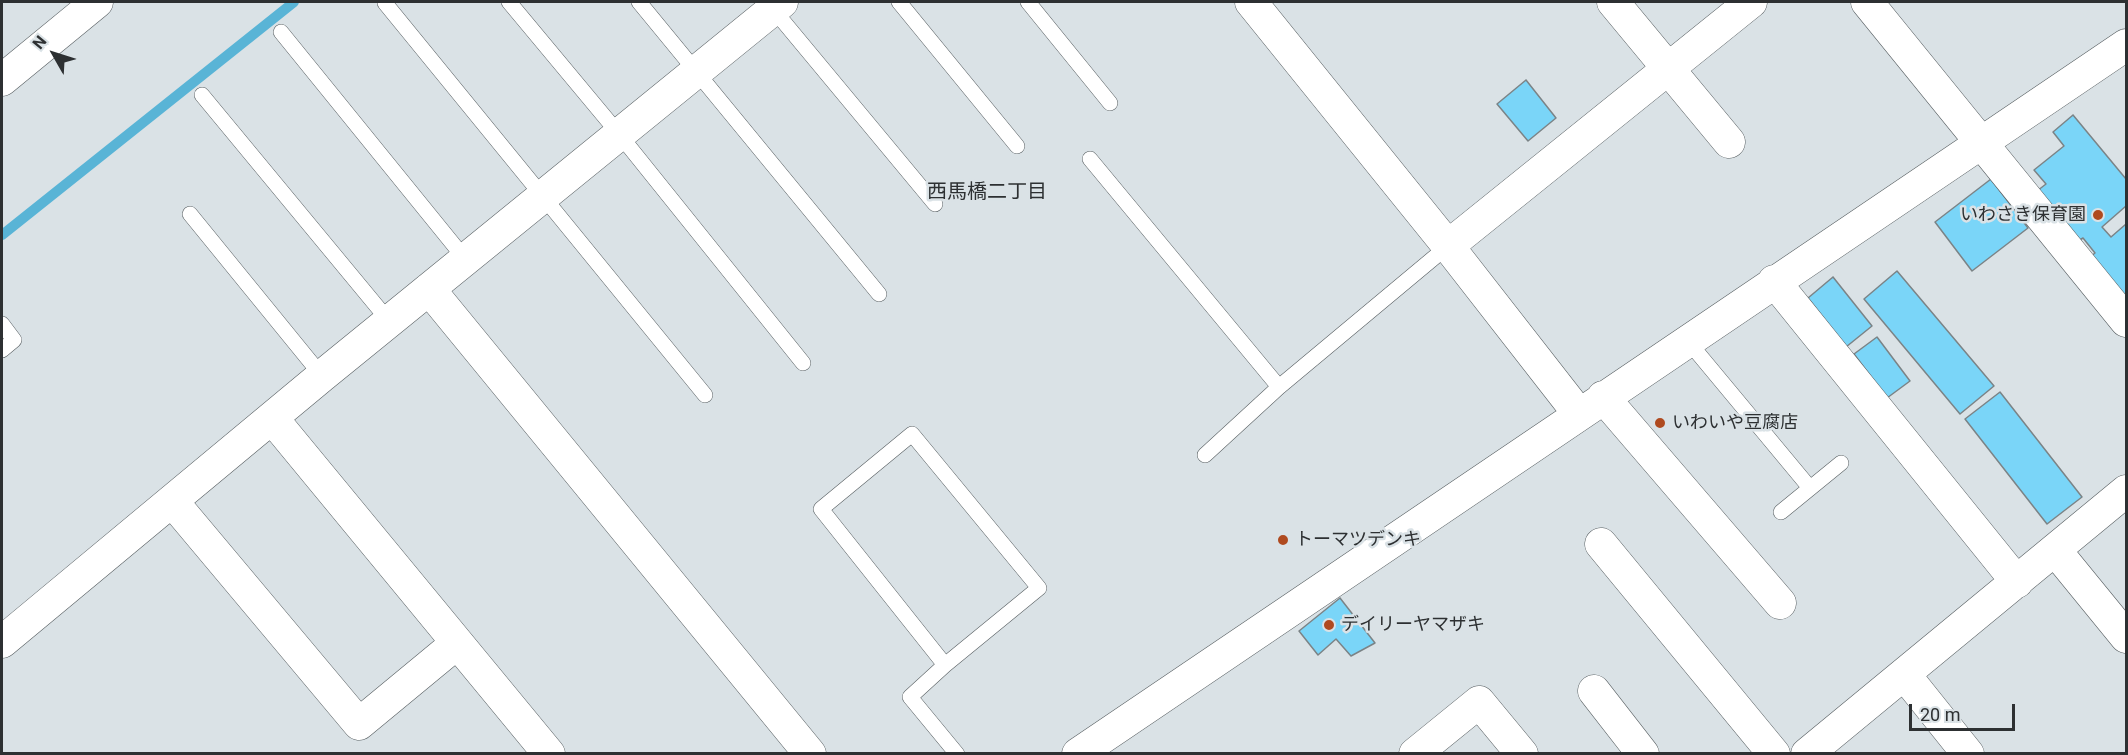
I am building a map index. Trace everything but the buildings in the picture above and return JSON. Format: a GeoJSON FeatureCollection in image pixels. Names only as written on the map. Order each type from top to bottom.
{"type":"FeatureCollection","features":[{"type":"Feature","properties":{"kind":"street"},"geometry":{"type":"LineString","coordinates":[[2,80],[97,2]]}},
{"type":"Feature","properties":{"kind":"street"},"geometry":{"type":"LineString","coordinates":[[1251,2],[1448,246],[1591,405],[1780,603]]}},
{"type":"Feature","properties":{"kind":"street"},"geometry":{"type":"LineString","coordinates":[[1613,2],[1729,142]]}},
{"type":"Feature","properties":{"kind":"street"},"geometry":{"type":"LineString","coordinates":[[1867,2],[2127,321]]}},
{"type":"Feature","properties":{"kind":"street"},"geometry":{"type":"LineString","coordinates":[[1448,246],[1668,69],[1746,3]]}},
{"type":"Feature","properties":{"kind":"street"},"geometry":{"type":"LineString","coordinates":[[2,642],[389,321],[778,5]]}},
{"type":"Feature","properties":{"kind":"street"},"geometry":{"type":"LineString","coordinates":[[1082,752],[1774,281],[2127,45]]}},
{"type":"Feature","properties":{"kind":"street"},"geometry":{"type":"LineString","coordinates":[[1774,281],[2017,582]]}},
{"type":"Feature","properties":{"kind":"street"},"geometry":{"type":"LineString","coordinates":[[429,289],[810,753]]}},
{"type":"Feature","properties":{"kind":"street"},"geometry":{"type":"LineString","coordinates":[[272,418],[549,753]]}},
{"type":"Feature","properties":{"kind":"street"},"geometry":{"type":"LineString","coordinates":[[1807,753],[2127,491]]}},
{"type":"Feature","properties":{"kind":"street"},"geometry":{"type":"LineString","coordinates":[[172,501],[359,724],[457,643]]}},
{"type":"Feature","properties":{"kind":"street"},"geometry":{"type":"LineString","coordinates":[[1601,544],[1774,753]]}},
{"type":"Feature","properties":{"kind":"street"},"geometry":{"type":"LineString","coordinates":[[2055,550],[2127,637]]}},
{"type":"Feature","properties":{"kind":"street"},"geometry":{"type":"LineString","coordinates":[[1904,674],[1968,753]]}},
{"type":"Feature","properties":{"kind":"street"},"geometry":{"type":"LineString","coordinates":[[1594,691],[1643,753]]}},
{"type":"Feature","properties":{"kind":"street"},"geometry":{"type":"LineString","coordinates":[[1415,753],[1479,702],[1522,753]]}},
{"type":"Feature","properties":{"kind":"lane"},"geometry":{"type":"LineString","coordinates":[[509,2],[620,134],[803,363]]}},
{"type":"Feature","properties":{"kind":"lane"},"geometry":{"type":"LineString","coordinates":[[639,2],[879,294]]}},
{"type":"Feature","properties":{"kind":"lane"},"geometry":{"type":"LineString","coordinates":[[899,2],[1017,146]]}},
{"type":"Feature","properties":{"kind":"lane"},"geometry":{"type":"LineString","coordinates":[[1028,2],[1110,103]]}},
{"type":"Feature","properties":{"kind":"lane"},"geometry":{"type":"LineString","coordinates":[[385,3],[705,394]]}},
{"type":"Feature","properties":{"kind":"lane"},"geometry":{"type":"LineString","coordinates":[[778,5],[935,204]]}},
{"type":"Feature","properties":{"kind":"lane"},"geometry":{"type":"LineString","coordinates":[[281,32],[466,260]]}},
{"type":"Feature","properties":{"kind":"lane"},"geometry":{"type":"LineString","coordinates":[[202,95],[389,321]]}},
{"type":"Feature","properties":{"kind":"lane"},"geometry":{"type":"LineString","coordinates":[[1090,159],[1279,387]]}},
{"type":"Feature","properties":{"kind":"lane"},"geometry":{"type":"LineString","coordinates":[[190,214],[322,376]]}},
{"type":"Feature","properties":{"kind":"lane"},"geometry":{"type":"LineString","coordinates":[[1205,455],[1279,387],[1448,246]]}},
{"type":"Feature","properties":{"kind":"lane"},"geometry":{"type":"LineString","coordinates":[[2,324],[14,340],[2,350]]}},
{"type":"Feature","properties":{"kind":"lane"},"geometry":{"type":"LineString","coordinates":[[1688,340],[1810,488]]}},
{"type":"Feature","properties":{"kind":"lane"},"geometry":{"type":"LineString","coordinates":[[945,665],[821,509],[912,434],[1039,588],[945,665],[910,697],[957,753]]}},
{"type":"Feature","properties":{"kind":"lane"},"geometry":{"type":"LineString","coordinates":[[1781,512],[1840,463]]}},
{"type":"Feature","properties":{"kind":"waterway"},"geometry":{"type":"LineString","coordinates":[[2,235],[294,2]]}},
{"type":"Feature","properties":{"kind":"place","name":"いわさき保育園"},"geometry":{"type":"Point","coordinates":[2098,215]}},
{"type":"Feature","properties":{"kind":"place","name":"いわいや豆腐店"},"geometry":{"type":"Point","coordinates":[1660,423]}},
{"type":"Feature","properties":{"kind":"place","name":"トーマツデンキ"},"geometry":{"type":"Point","coordinates":[1283,540]}},
{"type":"Feature","properties":{"kind":"place","name":"デイリーヤマザキ"},"geometry":{"type":"Point","coordinates":[1329,625]}},
{"type":"Feature","properties":{"kind":"district","name":"西馬橋二丁目"},"geometry":{"type":"Point","coordinates":[987,193]}}]}
